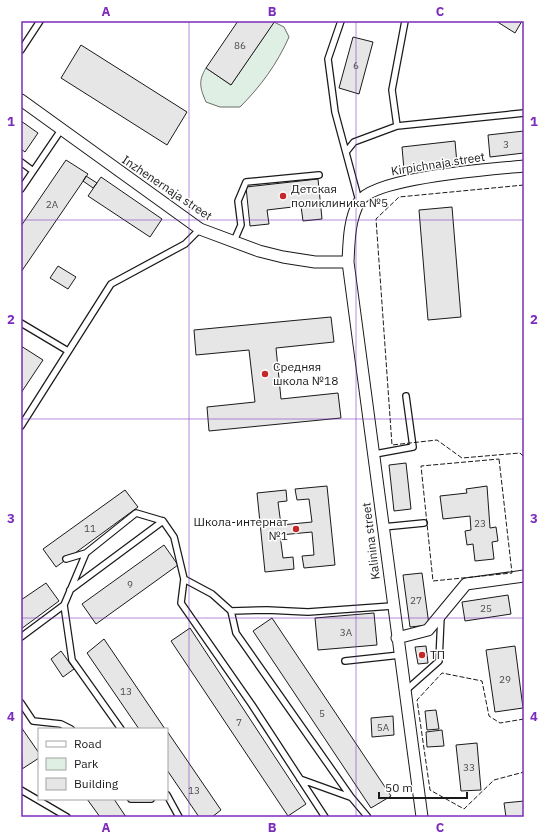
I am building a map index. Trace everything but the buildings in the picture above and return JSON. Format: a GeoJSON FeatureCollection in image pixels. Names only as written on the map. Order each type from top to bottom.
{"type":"FeatureCollection","features":[{"type":"Feature","properties":{"kind":"street","name":"Inzhenernaja street"},"geometry":{"type":"LineString","coordinates":[[21,100],[200,229],[259,251],[283,257],[315,262],[348,262]]}},
{"type":"Feature","properties":{"kind":"street","name":"Kirpichnaja street"},"geometry":{"type":"LineString","coordinates":[[360,201],[375,190],[396,183],[482,170],[524,166]]}},
{"type":"Feature","properties":{"kind":"street"},"geometry":{"type":"LineString","coordinates":[[348,262],[350,231],[360,201]]}},
{"type":"Feature","properties":{"kind":"street","name":"Kalinina street"},"geometry":{"type":"LineString","coordinates":[[348,262],[375,454],[392,606],[422,817]]}},
{"type":"Feature","properties":{"kind":"street"},"geometry":{"type":"LineString","coordinates":[[397,638],[428,630],[466,584],[524,576]]}},
{"type":"Feature","properties":{"kind":"lane"},"geometry":{"type":"LineString","coordinates":[[21,50],[40,21]]}},
{"type":"Feature","properties":{"kind":"lane"},"geometry":{"type":"LineString","coordinates":[[341,21],[328,60],[335,112],[360,201]]}},
{"type":"Feature","properties":{"kind":"lane"},"geometry":{"type":"LineString","coordinates":[[397,126],[392,90],[405,21]]}},
{"type":"Feature","properties":{"kind":"lane"},"geometry":{"type":"LineString","coordinates":[[346,152],[354,142],[397,126],[524,113]]}},
{"type":"Feature","properties":{"kind":"lane"},"geometry":{"type":"LineString","coordinates":[[21,189],[61,130]]}},
{"type":"Feature","properties":{"kind":"lane"},"geometry":{"type":"LineString","coordinates":[[21,162],[33,171]]}},
{"type":"Feature","properties":{"kind":"lane"},"geometry":{"type":"LineString","coordinates":[[234,241],[241,225],[238,201],[246,182],[319,175]]}},
{"type":"Feature","properties":{"kind":"lane"},"geometry":{"type":"LineString","coordinates":[[21,426],[111,284],[185,244],[200,229]]}},
{"type":"Feature","properties":{"kind":"lane"},"geometry":{"type":"LineString","coordinates":[[21,323],[68,351]]}},
{"type":"Feature","properties":{"kind":"lane"},"geometry":{"type":"LineString","coordinates":[[375,454],[413,447],[406,396]]}},
{"type":"Feature","properties":{"kind":"lane"},"geometry":{"type":"LineString","coordinates":[[66,559],[86,553],[136,513],[163,521],[174,537],[184,579],[181,603],[324,817]]}},
{"type":"Feature","properties":{"kind":"lane"},"geometry":{"type":"LineString","coordinates":[[70,590],[163,521]]}},
{"type":"Feature","properties":{"kind":"lane"},"geometry":{"type":"LineString","coordinates":[[382,527],[424,523]]}},
{"type":"Feature","properties":{"kind":"lane"},"geometry":{"type":"LineString","coordinates":[[86,553],[64,605],[72,660],[120,728]]}},
{"type":"Feature","properties":{"kind":"lane"},"geometry":{"type":"LineString","coordinates":[[184,579],[212,594],[231,612],[236,633],[351,797],[367,816]]}},
{"type":"Feature","properties":{"kind":"lane"},"geometry":{"type":"LineString","coordinates":[[21,637],[64,605]]}},
{"type":"Feature","properties":{"kind":"lane"},"geometry":{"type":"LineString","coordinates":[[231,612],[267,610],[308,612],[392,606]]}},
{"type":"Feature","properties":{"kind":"lane"},"geometry":{"type":"LineString","coordinates":[[404,692],[439,661],[441,614]]}},
{"type":"Feature","properties":{"kind":"lane"},"geometry":{"type":"LineString","coordinates":[[345,661],[400,655]]}},
{"type":"Feature","properties":{"kind":"lane"},"geometry":{"type":"LineString","coordinates":[[21,703],[33,721],[61,724],[69,728]]}},
{"type":"Feature","properties":{"kind":"lane"},"geometry":{"type":"LineString","coordinates":[[300,779],[351,797]]}},
{"type":"Feature","properties":{"kind":"lane"},"geometry":{"type":"LineString","coordinates":[[21,790],[67,817]]}},
{"type":"Feature","properties":{"kind":"lane"},"geometry":{"type":"LineString","coordinates":[[168,797],[179,817]]}},
{"type":"Feature","properties":{"kind":"green space"},"geometry":{"type":"Polygon","coordinates":[[[274,22],[284,27],[289,37],[274,65],[255,91],[240,107],[220,107],[206,102],[202,93],[201,81],[206,68],[231,85],[274,22]]]}},
{"type":"Feature","properties":{"kind":"fence"},"geometry":{"type":"LineString","coordinates":[[524,185],[399,197],[376,219],[392,445],[437,440],[462,458],[520,453],[524,457]]}},
{"type":"Feature","properties":{"kind":"fence"},"geometry":{"type":"LineString","coordinates":[[499,459],[512,573],[433,581],[421,466],[499,459]]}},
{"type":"Feature","properties":{"kind":"fence"},"geometry":{"type":"LineString","coordinates":[[524,719],[500,723],[489,716],[482,681],[442,673],[417,700],[430,790],[464,809],[494,780],[524,772]]}},
{"type":"Feature","properties":{"kind":"place","name":"Детская поликлиника №5"},"geometry":{"type":"Point","coordinates":[283,196]}},
{"type":"Feature","properties":{"kind":"place","name":"Средняя школа №18"},"geometry":{"type":"Point","coordinates":[265,374]}},
{"type":"Feature","properties":{"kind":"place","name":"Школа-интернат №1"},"geometry":{"type":"Point","coordinates":[296,529]}},
{"type":"Feature","properties":{"kind":"place","name":"ТП"},"geometry":{"type":"Point","coordinates":[422,655]}}]}
